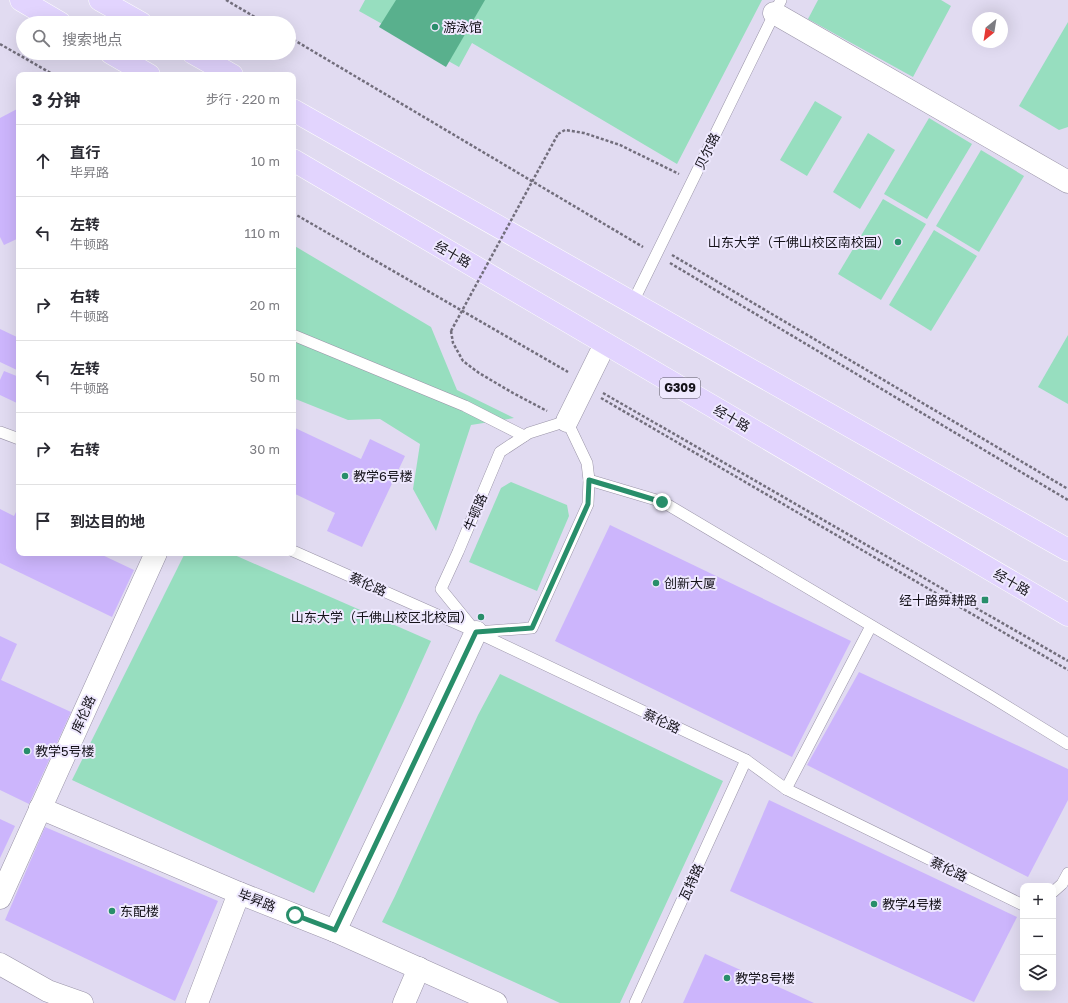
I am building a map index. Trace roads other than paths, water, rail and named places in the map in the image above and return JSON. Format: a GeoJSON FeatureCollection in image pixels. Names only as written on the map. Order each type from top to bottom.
{"type":"FeatureCollection","features":[{"type":"Feature","properties":{"kind":"highway"},"geometry":{"type":"LineString","coordinates":[[21,0],[48,16]]}},
{"type":"Feature","properties":{"kind":"highway"},"geometry":{"type":"LineString","coordinates":[[100,0],[128,16]]}},
{"type":"Feature","properties":{"kind":"highway"},"geometry":{"type":"LineString","coordinates":[[123,60],[144,72]]}},
{"type":"Feature","properties":{"kind":"highway"},"geometry":{"type":"LineString","coordinates":[[205,60],[227,72]]}},
{"type":"Feature","properties":{"kind":"highway"},"geometry":{"type":"LineString","coordinates":[[296,112],[1068,550]]}},
{"type":"Feature","properties":{"kind":"highway","name":"经十路"},"geometry":{"type":"LineString","coordinates":[[296,162],[1068,615]]}},
{"type":"Feature","properties":{"kind":"street"},"geometry":{"type":"LineString","coordinates":[[778,7],[1068,182]]}},
{"type":"Feature","properties":{"kind":"street"},"geometry":{"type":"LineString","coordinates":[[568,421],[605,344]]}},
{"type":"Feature","properties":{"kind":"street","name":"库伦路"},"geometry":{"type":"LineString","coordinates":[[0,898],[155,556]]}},
{"type":"Feature","properties":{"kind":"street"},"geometry":{"type":"LineString","coordinates":[[335,930],[476,632]]}},
{"type":"Feature","properties":{"kind":"street","name":"毕昇路"},"geometry":{"type":"LineString","coordinates":[[40,808],[239,893],[335,930],[496,1003]]}},
{"type":"Feature","properties":{"kind":"street"},"geometry":{"type":"LineString","coordinates":[[197,1003],[239,893]]}},
{"type":"Feature","properties":{"kind":"street"},"geometry":{"type":"LineString","coordinates":[[0,964],[45,997],[82,1003]]}},
{"type":"Feature","properties":{"kind":"street"},"geometry":{"type":"LineString","coordinates":[[404,1003],[419,968]]}},
{"type":"Feature","properties":{"kind":"lane","name":"贝尔路"},"geometry":{"type":"LineString","coordinates":[[633,302],[778,7]]}},
{"type":"Feature","properties":{"kind":"lane"},"geometry":{"type":"LineString","coordinates":[[296,336],[466,406],[524,436]]}},
{"type":"Feature","properties":{"kind":"lane"},"geometry":{"type":"LineString","coordinates":[[476,632],[532,628],[588,504],[589,480],[587,464],[568,421]]}},
{"type":"Feature","properties":{"kind":"lane","name":"牛顿路"},"geometry":{"type":"LineString","coordinates":[[476,632],[441,588],[458,552],[500,452],[530,433],[568,421]]}},
{"type":"Feature","properties":{"kind":"lane"},"geometry":{"type":"LineString","coordinates":[[0,432],[16,438]]}},
{"type":"Feature","properties":{"kind":"lane"},"geometry":{"type":"LineString","coordinates":[[589,480],[662,502],[990,696],[1068,744]]}},
{"type":"Feature","properties":{"kind":"lane","name":"蔡伦路"},"geometry":{"type":"LineString","coordinates":[[296,552],[476,632],[746,760],[786,789],[1020,904]]}},
{"type":"Feature","properties":{"kind":"lane"},"geometry":{"type":"LineString","coordinates":[[786,789],[871,626]]}},
{"type":"Feature","properties":{"kind":"lane","name":"瓦特路"},"geometry":{"type":"LineString","coordinates":[[636,1003],[746,760]]}},
{"type":"Feature","properties":{"kind":"lane"},"geometry":{"type":"LineString","coordinates":[[1056,889],[1062,884],[1068,873]]}},
{"type":"Feature","properties":{"kind":"place","name":"游泳馆"},"geometry":{"type":"Point","coordinates":[435,27]}},
{"type":"Feature","properties":{"kind":"place","name":"山东大学（千佛山校区南校园）"},"geometry":{"type":"Point","coordinates":[898,242]}},
{"type":"Feature","properties":{"kind":"place","name":"教学6号楼"},"geometry":{"type":"Point","coordinates":[345,476]}},
{"type":"Feature","properties":{"kind":"place","name":"创新大厦"},"geometry":{"type":"Point","coordinates":[656,583]}},
{"type":"Feature","properties":{"kind":"place","name":"经十路舜耕路"},"geometry":{"type":"Point","coordinates":[985,600]}},
{"type":"Feature","properties":{"kind":"place","name":"山东大学（千佛山校区北校园）"},"geometry":{"type":"Point","coordinates":[481,617]}},
{"type":"Feature","properties":{"kind":"place","name":"教学5号楼"},"geometry":{"type":"Point","coordinates":[27,751]}},
{"type":"Feature","properties":{"kind":"place","name":"教学4号楼"},"geometry":{"type":"Point","coordinates":[874,904]}},
{"type":"Feature","properties":{"kind":"place","name":"东配楼"},"geometry":{"type":"Point","coordinates":[112,911]}},
{"type":"Feature","properties":{"kind":"place","name":"教学8号楼"},"geometry":{"type":"Point","coordinates":[727,978]}}]}
